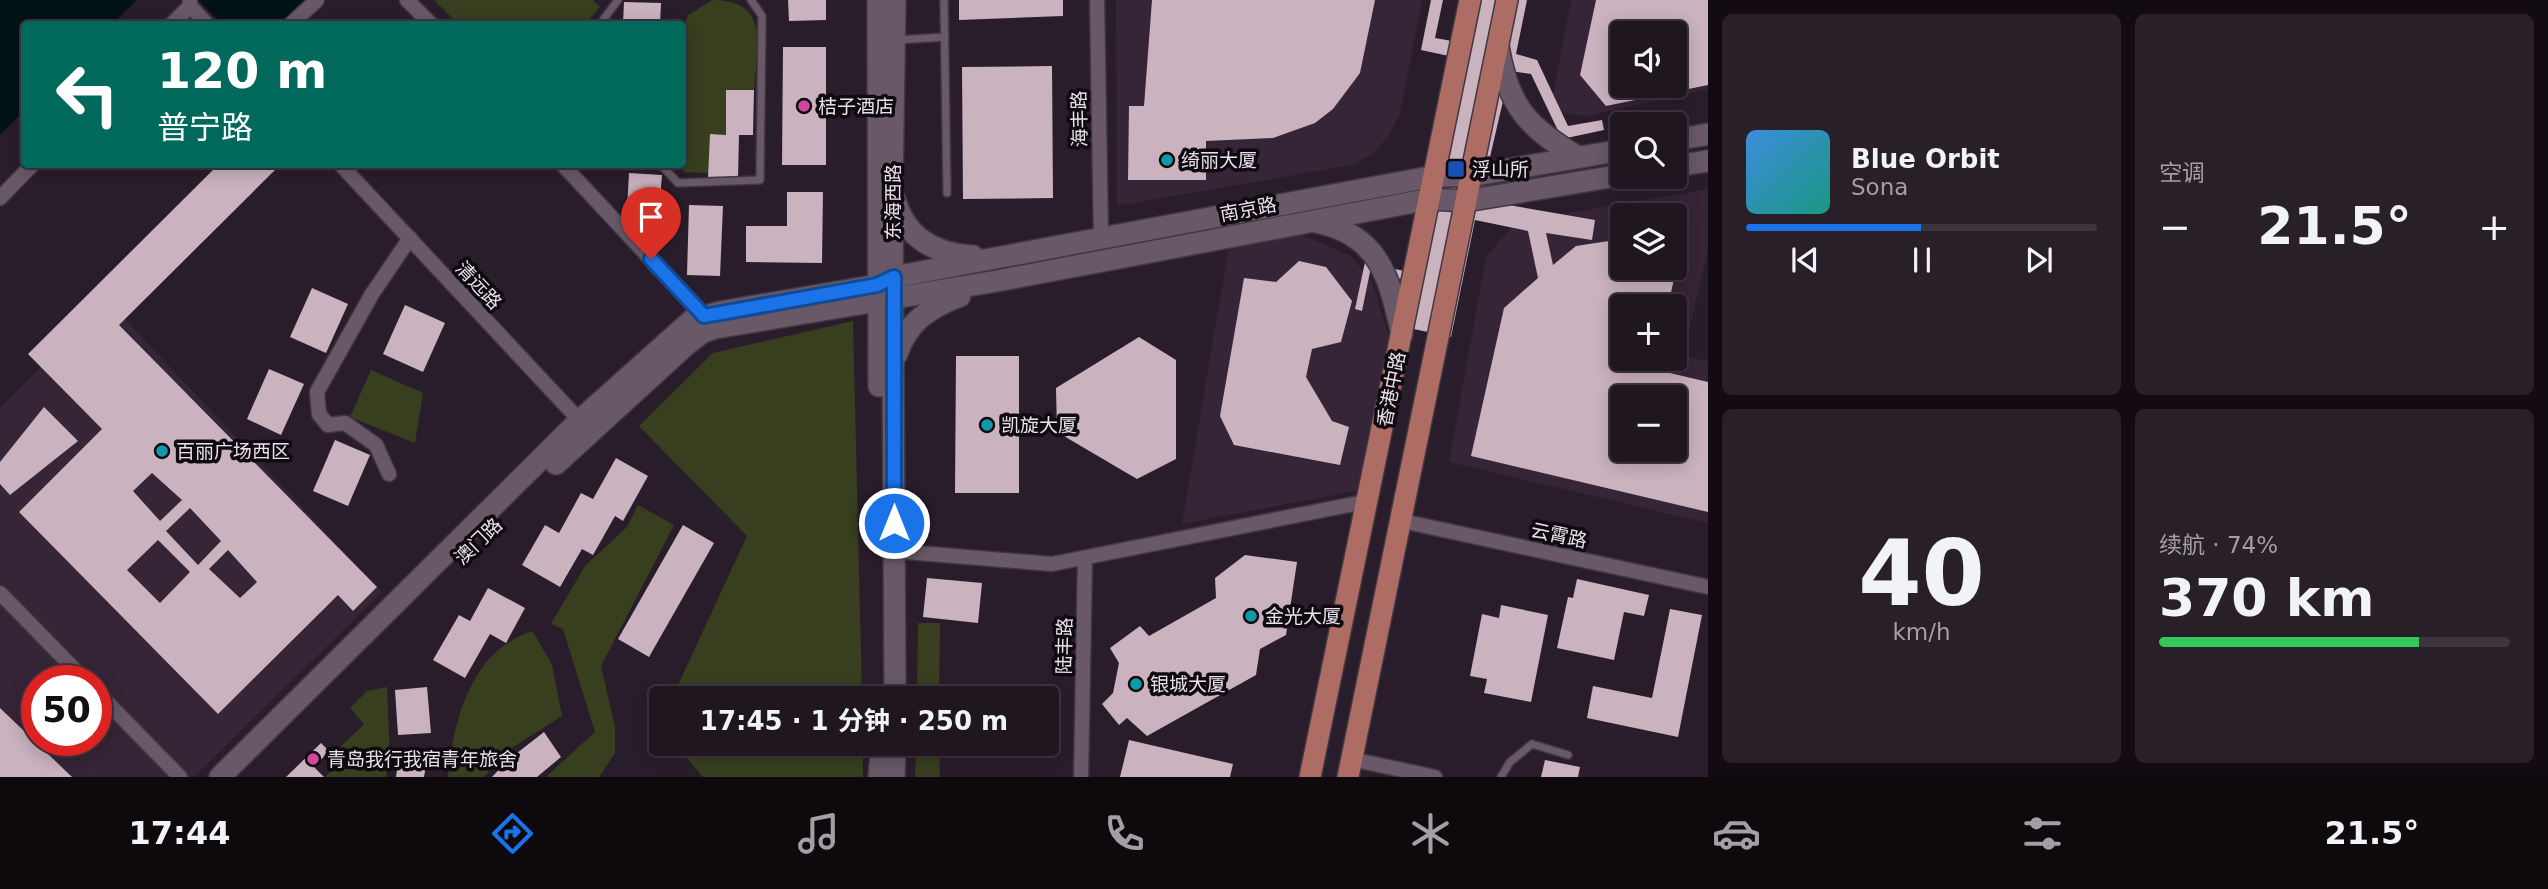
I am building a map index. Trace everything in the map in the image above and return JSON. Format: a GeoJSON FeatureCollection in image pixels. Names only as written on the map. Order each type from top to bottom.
{"type":"FeatureCollection","features":[{"type":"Feature","properties":{"kind":"main road","name":"东海西路"},"geometry":{"type":"LineString","coordinates":[[878,0],[886,290],[882,686]]}},
{"type":"Feature","properties":{"kind":"main road","name":"东海西路"},"geometry":{"type":"LineString","coordinates":[[895,0],[892,187],[886,290],[893,366],[895,686]]}},
{"type":"Feature","properties":{"kind":"main road","name":"香港中路"},"geometry":{"type":"LineString","coordinates":[[1310,777],[1470,0]]}},
{"type":"Feature","properties":{"kind":"main road","name":"香港中路"},"geometry":{"type":"LineString","coordinates":[[1350,768],[1507,0]]}},
{"type":"Feature","properties":{"kind":"main road"},"geometry":{"type":"LineString","coordinates":[[1498,43],[1503,77],[1523,116],[1548,139],[1578,158]]}},
{"type":"Feature","properties":{"kind":"main road"},"geometry":{"type":"LineString","coordinates":[[1687,138],[1708,134]]}},
{"type":"Feature","properties":{"kind":"main road","name":"南京路"},"geometry":{"type":"LineString","coordinates":[[886,290],[993,258],[1101,237],[1435,176],[1470,176],[1610,152]]}},
{"type":"Feature","properties":{"kind":"main road"},"geometry":{"type":"LineString","coordinates":[[1687,164],[1708,161]]}},
{"type":"Feature","properties":{"kind":"main road","name":"南京路"},"geometry":{"type":"LineString","coordinates":[[886,290],[997,281],[1307,220],[1430,199],[1466,201],[1610,177]]}},
{"type":"Feature","properties":{"kind":"main road"},"geometry":{"type":"LineString","coordinates":[[892,187],[904,219],[929,247],[954,255],[993,258]]}},
{"type":"Feature","properties":{"kind":"main road"},"geometry":{"type":"LineString","coordinates":[[1307,220],[1339,228],[1371,251],[1383,265],[1402,334]]}},
{"type":"Feature","properties":{"kind":"main road"},"geometry":{"type":"LineString","coordinates":[[893,366],[906,330],[919,318],[945,302],[997,281]]}},
{"type":"Feature","properties":{"kind":"main road"},"geometry":{"type":"LineString","coordinates":[[710,322],[886,290]]}},
{"type":"Feature","properties":{"kind":"main road","name":"澳门路"},"geometry":{"type":"LineString","coordinates":[[219,777],[584,426],[703,332],[710,322]]}},
{"type":"Feature","properties":{"kind":"main road","name":"澳门路"},"geometry":{"type":"LineString","coordinates":[[237,777],[584,426]]}},
{"type":"Feature","properties":{"kind":"main road"},"geometry":{"type":"LineString","coordinates":[[879,777],[880,756]]}},
{"type":"Feature","properties":{"kind":"main road"},"geometry":{"type":"LineString","coordinates":[[894,777],[895,756]]}},
{"type":"Feature","properties":{"kind":"street"},"geometry":{"type":"LineString","coordinates":[[294,21],[317,0]]}},
{"type":"Feature","properties":{"kind":"street"},"geometry":{"type":"LineString","coordinates":[[407,0],[425,21]]}},
{"type":"Feature","properties":{"kind":"street","name":"海丰路"},"geometry":{"type":"LineString","coordinates":[[1097,0],[1101,237]]}},
{"type":"Feature","properties":{"kind":"street"},"geometry":{"type":"LineString","coordinates":[[175,21],[190,3],[205,21]]}},
{"type":"Feature","properties":{"kind":"street"},"geometry":{"type":"LineString","coordinates":[[0,198],[29,168]]}},
{"type":"Feature","properties":{"kind":"street","name":"清远路"},"geometry":{"type":"LineString","coordinates":[[344,168],[584,426]]}},
{"type":"Feature","properties":{"kind":"street"},"geometry":{"type":"LineString","coordinates":[[566,168],[710,322]]}},
{"type":"Feature","properties":{"kind":"street"},"geometry":{"type":"LineString","coordinates":[[389,474],[376,445],[345,423],[328,425],[318,414],[317,392],[372,294],[410,238]]}},
{"type":"Feature","properties":{"kind":"street"},"geometry":{"type":"LineString","coordinates":[[894,551],[939,552],[1030,564],[1052,564],[1369,500]]}},
{"type":"Feature","properties":{"kind":"street","name":"云霄路"},"geometry":{"type":"LineString","coordinates":[[1402,521],[1708,587]]}},
{"type":"Feature","properties":{"kind":"street","name":"陆丰路"},"geometry":{"type":"LineString","coordinates":[[1081,777],[1085,558]]}},
{"type":"Feature","properties":{"kind":"street"},"geometry":{"type":"LineString","coordinates":[[0,593],[70,665]]}},
{"type":"Feature","properties":{"kind":"street"},"geometry":{"type":"LineString","coordinates":[[112,707],[180,777]]}},
{"type":"Feature","properties":{"kind":"street"},"geometry":{"type":"LineString","coordinates":[[1350,768],[1435,777]]}},
{"type":"Feature","properties":{"kind":"lane"},"geometry":{"type":"LineString","coordinates":[[602,21],[618,0]]}},
{"type":"Feature","properties":{"kind":"lane"},"geometry":{"type":"LineString","coordinates":[[664,168],[678,183],[760,180],[762,16],[751,0]]}},
{"type":"Feature","properties":{"kind":"lane"},"geometry":{"type":"LineString","coordinates":[[944,0],[947,193]]}},
{"type":"Feature","properties":{"kind":"lane"},"geometry":{"type":"LineString","coordinates":[[895,40],[944,37]]}},
{"type":"Feature","properties":{"kind":"lane"},"geometry":{"type":"LineString","coordinates":[[1501,777],[1510,762],[1532,744],[1568,755]]}},
{"type":"Feature","properties":{"kind":"shaded area"},"geometry":{"type":"Polygon","coordinates":[[[0,0],[137,0],[115,21],[21,21],[21,114],[0,135],[0,0]]]}},
{"type":"Feature","properties":{"kind":"shaded area"},"geometry":{"type":"Polygon","coordinates":[[[198,0],[308,0],[285,21],[219,21],[198,0]]]}},
{"type":"Feature","properties":{"kind":"shaded area"},"geometry":{"type":"Polygon","coordinates":[[[1116,0],[1422,0],[1400,114],[1388,137],[1371,155],[1352,165],[1117,206],[1116,0]]]}},
{"type":"Feature","properties":{"kind":"shaded area"},"geometry":{"type":"Polygon","coordinates":[[[1571,0],[1708,0],[1708,89],[1687,94],[1687,21],[1610,21],[1610,98],[1668,98],[1587,116],[1550,111],[1571,0]]]}},
{"type":"Feature","properties":{"kind":"shaded area"},"geometry":{"type":"Polygon","coordinates":[[[1708,189],[1708,250],[1687,339],[1687,294],[1610,294],[1610,371],[1687,371],[1687,357],[1708,361],[1708,523],[1449,462],[1486,257],[1516,222],[1610,206],[1610,280],[1687,280],[1687,203],[1627,203],[1708,189]]]}},
{"type":"Feature","properties":{"kind":"shaded area"},"geometry":{"type":"Polygon","coordinates":[[[1300,234],[1351,256],[1372,282],[1389,336],[1360,490],[1182,524],[1229,246],[1300,234]]]}},
{"type":"Feature","properties":{"kind":"shaded area"},"geometry":{"type":"Polygon","coordinates":[[[107,300],[382,592],[194,777],[0,777],[0,408],[107,300]]]}},
{"type":"Feature","properties":{"kind":"green space"},"geometry":{"type":"Polygon","coordinates":[[[434,0],[593,0],[600,7],[588,21],[455,21],[434,0]]]}},
{"type":"Feature","properties":{"kind":"green space"},"geometry":{"type":"Polygon","coordinates":[[[713,0],[732,2],[744,8],[752,17],[758,43],[754,90],[727,90],[726,135],[710,135],[710,173],[683,172],[683,168],[686,168],[688,15],[713,0]]]}},
{"type":"Feature","properties":{"kind":"green space"},"geometry":{"type":"Polygon","coordinates":[[[853,321],[862,686],[678,686],[747,536],[639,426],[713,353],[853,321]]]}},
{"type":"Feature","properties":{"kind":"green space"},"geometry":{"type":"Polygon","coordinates":[[[371,370],[423,393],[415,443],[350,417],[371,370]]]}},
{"type":"Feature","properties":{"kind":"green space"},"geometry":{"type":"Polygon","coordinates":[[[638,505],[674,525],[601,666],[615,727],[615,753],[599,777],[546,777],[595,732],[563,629],[551,624],[585,566],[627,527],[638,505]]]}},
{"type":"Feature","properties":{"kind":"green space"},"geometry":{"type":"Polygon","coordinates":[[[918,623],[940,623],[939,686],[917,686],[918,623]]]}},
{"type":"Feature","properties":{"kind":"green space"},"geometry":{"type":"Polygon","coordinates":[[[533,631],[552,665],[562,716],[513,747],[484,777],[448,777],[461,711],[481,670],[495,653],[512,640],[533,631]]]}},
{"type":"Feature","properties":{"kind":"green space"},"geometry":{"type":"Polygon","coordinates":[[[387,687],[390,761],[386,777],[325,777],[337,765],[330,757],[364,724],[350,708],[367,691],[387,687]]]}},
{"type":"Feature","properties":{"kind":"green space"},"geometry":{"type":"Polygon","coordinates":[[[685,756],[863,756],[863,777],[703,777],[685,756]]]}},
{"type":"Feature","properties":{"kind":"green space"},"geometry":{"type":"Polygon","coordinates":[[[916,756],[939,756],[940,777],[915,777],[916,756]]]}},
{"type":"Feature","properties":{"kind":"building"},"geometry":{"type":"Polygon","coordinates":[[[788,0],[826,0],[826,20],[789,21],[788,0]]]}},
{"type":"Feature","properties":{"kind":"building"},"geometry":{"type":"Polygon","coordinates":[[[959,0],[1063,0],[1063,16],[959,20],[959,0]]]}},
{"type":"Feature","properties":{"kind":"building"},"geometry":{"type":"Polygon","coordinates":[[[1152,0],[1375,0],[1360,73],[1333,109],[1315,123],[1273,138],[1206,141],[1206,180],[1128,180],[1129,106],[1144,106],[1152,0]]]}},
{"type":"Feature","properties":{"kind":"building"},"geometry":{"type":"Polygon","coordinates":[[[1431,0],[1443,0],[1435,38],[1452,41],[1461,0],[1527,0],[1516,54],[1537,60],[1568,126],[1602,120],[1604,130],[1562,139],[1531,74],[1510,71],[1480,200],[1595,220],[1592,240],[1546,233],[1553,265],[1576,246],[1610,241],[1610,280],[1674,280],[1671,294],[1610,294],[1610,371],[1661,371],[1708,382],[1708,512],[1471,456],[1504,308],[1538,278],[1528,231],[1475,220],[1451,337],[1395,325],[1405,280],[1370,272],[1362,311],[1355,309],[1365,262],[1404,271],[1449,56],[1421,50],[1431,0]]]}},
{"type":"Feature","properties":{"kind":"building"},"geometry":{"type":"Polygon","coordinates":[[[1596,0],[1708,0],[1708,85],[1687,89],[1687,21],[1610,21],[1610,98],[1645,98],[1606,106],[1580,75],[1596,0]]]}},
{"type":"Feature","properties":{"kind":"building"},"geometry":{"type":"Polygon","coordinates":[[[624,2],[661,3],[660,21],[623,21],[624,2]]]}},
{"type":"Feature","properties":{"kind":"building","name":"桔子酒店"},"geometry":{"type":"Polygon","coordinates":[[[783,47],[826,47],[826,165],[782,165],[783,47]]]}},
{"type":"Feature","properties":{"kind":"building"},"geometry":{"type":"Polygon","coordinates":[[[1052,66],[1053,198],[963,199],[962,67],[1052,66]]]}},
{"type":"Feature","properties":{"kind":"building"},"geometry":{"type":"Polygon","coordinates":[[[726,90],[754,90],[753,135],[739,135],[738,178],[708,178],[710,134],[726,135],[726,90]]]}},
{"type":"Feature","properties":{"kind":"building","name":"百丽广场西区"},"geometry":{"type":"Polygon","coordinates":[[[215,168],[273,168],[275,170],[119,325],[377,587],[353,611],[338,595],[218,714],[19,512],[102,429],[28,354],[215,168]],[[152,473],[133,491],[160,521],[182,500],[152,473]],[[190,508],[166,531],[198,565],[221,541],[190,508]],[[158,540],[127,570],[160,603],[190,572],[158,540]],[[228,550],[209,569],[240,598],[257,582],[228,550]]]}},
{"type":"Feature","properties":{"kind":"building"},"geometry":{"type":"Polygon","coordinates":[[[629,173],[662,175],[659,211],[627,209],[629,173]]]}},
{"type":"Feature","properties":{"kind":"building"},"geometry":{"type":"Polygon","coordinates":[[[787,192],[823,192],[822,263],[746,262],[746,226],[787,226],[787,192]]]}},
{"type":"Feature","properties":{"kind":"building"},"geometry":{"type":"Polygon","coordinates":[[[689,205],[723,206],[720,276],[687,275],[689,205]]]}},
{"type":"Feature","properties":{"kind":"building"},"geometry":{"type":"Polygon","coordinates":[[[1299,261],[1326,267],[1352,301],[1341,342],[1312,349],[1306,377],[1332,421],[1349,427],[1340,465],[1234,445],[1220,416],[1244,278],[1276,282],[1299,261]]]}},
{"type":"Feature","properties":{"kind":"building"},"geometry":{"type":"Polygon","coordinates":[[[312,288],[348,304],[326,353],[290,337],[312,288]]]}},
{"type":"Feature","properties":{"kind":"building"},"geometry":{"type":"Polygon","coordinates":[[[405,305],[445,323],[423,372],[383,354],[405,305]]]}},
{"type":"Feature","properties":{"kind":"building"},"geometry":{"type":"Polygon","coordinates":[[[1139,337],[1176,360],[1176,459],[1137,479],[1057,432],[1056,388],[1139,337]]]}},
{"type":"Feature","properties":{"kind":"building","name":"凯旋大厦"},"geometry":{"type":"Polygon","coordinates":[[[956,356],[1019,356],[1019,493],[955,493],[956,356]]]}},
{"type":"Feature","properties":{"kind":"building"},"geometry":{"type":"Polygon","coordinates":[[[269,369],[304,384],[281,435],[247,419],[269,369]]]}},
{"type":"Feature","properties":{"kind":"building"},"geometry":{"type":"Polygon","coordinates":[[[44,407],[78,441],[10,495],[0,484],[0,462],[44,407]]]}},
{"type":"Feature","properties":{"kind":"building"},"geometry":{"type":"Polygon","coordinates":[[[335,440],[370,455],[348,506],[313,491],[335,440]]]}},
{"type":"Feature","properties":{"kind":"building"},"geometry":{"type":"Polygon","coordinates":[[[616,458],[648,476],[623,521],[615,516],[593,555],[582,549],[560,587],[522,565],[545,525],[559,533],[581,493],[593,499],[616,458]]]}},
{"type":"Feature","properties":{"kind":"building"},"geometry":{"type":"Polygon","coordinates":[[[683,525],[714,543],[649,657],[618,639],[683,525]]]}},
{"type":"Feature","properties":{"kind":"building"},"geometry":{"type":"Polygon","coordinates":[[[1245,555],[1297,562],[1286,635],[1260,649],[1256,675],[1147,736],[1127,718],[1119,725],[1102,704],[1113,693],[1119,663],[1110,648],[1140,626],[1149,636],[1216,598],[1215,578],[1245,555]]]}},
{"type":"Feature","properties":{"kind":"building"},"geometry":{"type":"Polygon","coordinates":[[[927,578],[982,583],[978,623],[923,617],[927,578]]]}},
{"type":"Feature","properties":{"kind":"building"},"geometry":{"type":"Polygon","coordinates":[[[1577,579],[1649,595],[1644,616],[1624,612],[1614,660],[1557,648],[1568,597],[1573,598],[1577,579]]]}},
{"type":"Feature","properties":{"kind":"building"},"geometry":{"type":"Polygon","coordinates":[[[488,588],[525,608],[506,643],[490,634],[465,678],[433,660],[459,615],[470,621],[488,588]]]}},
{"type":"Feature","properties":{"kind":"building"},"geometry":{"type":"Polygon","coordinates":[[[1501,605],[1548,615],[1531,702],[1484,693],[1487,679],[1470,676],[1482,614],[1499,618],[1501,605]]]}},
{"type":"Feature","properties":{"kind":"building"},"geometry":{"type":"Polygon","coordinates":[[[1670,609],[1702,615],[1678,737],[1587,718],[1593,686],[1652,698],[1670,609]]]}},
{"type":"Feature","properties":{"kind":"building"},"geometry":{"type":"Polygon","coordinates":[[[427,687],[431,733],[398,735],[395,690],[427,687]]]}},
{"type":"Feature","properties":{"kind":"building"},"geometry":{"type":"Polygon","coordinates":[[[0,708],[21,728],[21,756],[50,756],[72,777],[0,777],[0,708]]]}},
{"type":"Feature","properties":{"kind":"building"},"geometry":{"type":"Polygon","coordinates":[[[544,732],[561,757],[537,777],[492,777],[508,760],[544,732]]]}},
{"type":"Feature","properties":{"kind":"building"},"geometry":{"type":"Polygon","coordinates":[[[1129,740],[1233,764],[1230,777],[1120,777],[1129,740]]]}},
{"type":"Feature","properties":{"kind":"building","name":"青岛我行我宿青年旅舍"},"geometry":{"type":"Polygon","coordinates":[[[321,743],[329,751],[314,767],[324,777],[286,777],[321,743]]]}},
{"type":"Feature","properties":{"kind":"building"},"geometry":{"type":"Polygon","coordinates":[[[399,756],[427,760],[424,777],[396,777],[399,756]]]}},
{"type":"Feature","properties":{"kind":"building"},"geometry":{"type":"Polygon","coordinates":[[[1545,760],[1580,767],[1578,777],[1541,777],[1545,760]]]}},
{"type":"Feature","properties":{"kind":"place","name":"桔子酒店"},"geometry":{"type":"Point","coordinates":[804,106]}},
{"type":"Feature","properties":{"kind":"place","name":"绮丽大厦"},"geometry":{"type":"Point","coordinates":[1167,160]}},
{"type":"Feature","properties":{"kind":"place","name":"浮山所"},"geometry":{"type":"Point","coordinates":[1456,169]}},
{"type":"Feature","properties":{"kind":"place","name":"凯旋大厦"},"geometry":{"type":"Point","coordinates":[987,425]}},
{"type":"Feature","properties":{"kind":"place","name":"百丽广场西区"},"geometry":{"type":"Point","coordinates":[162,451]}},
{"type":"Feature","properties":{"kind":"place","name":"金光大厦"},"geometry":{"type":"Point","coordinates":[1251,616]}},
{"type":"Feature","properties":{"kind":"place","name":"银城大厦"},"geometry":{"type":"Point","coordinates":[1136,684]}},
{"type":"Feature","properties":{"kind":"place","name":"青岛我行我宿青年旅舍"},"geometry":{"type":"Point","coordinates":[313,759]}},
{"type":"Feature","properties":{"kind":"route"},"geometry":{"type":"LineString","coordinates":[[651,259],[704,316],[877,285],[894,277],[894,523]]}}]}
